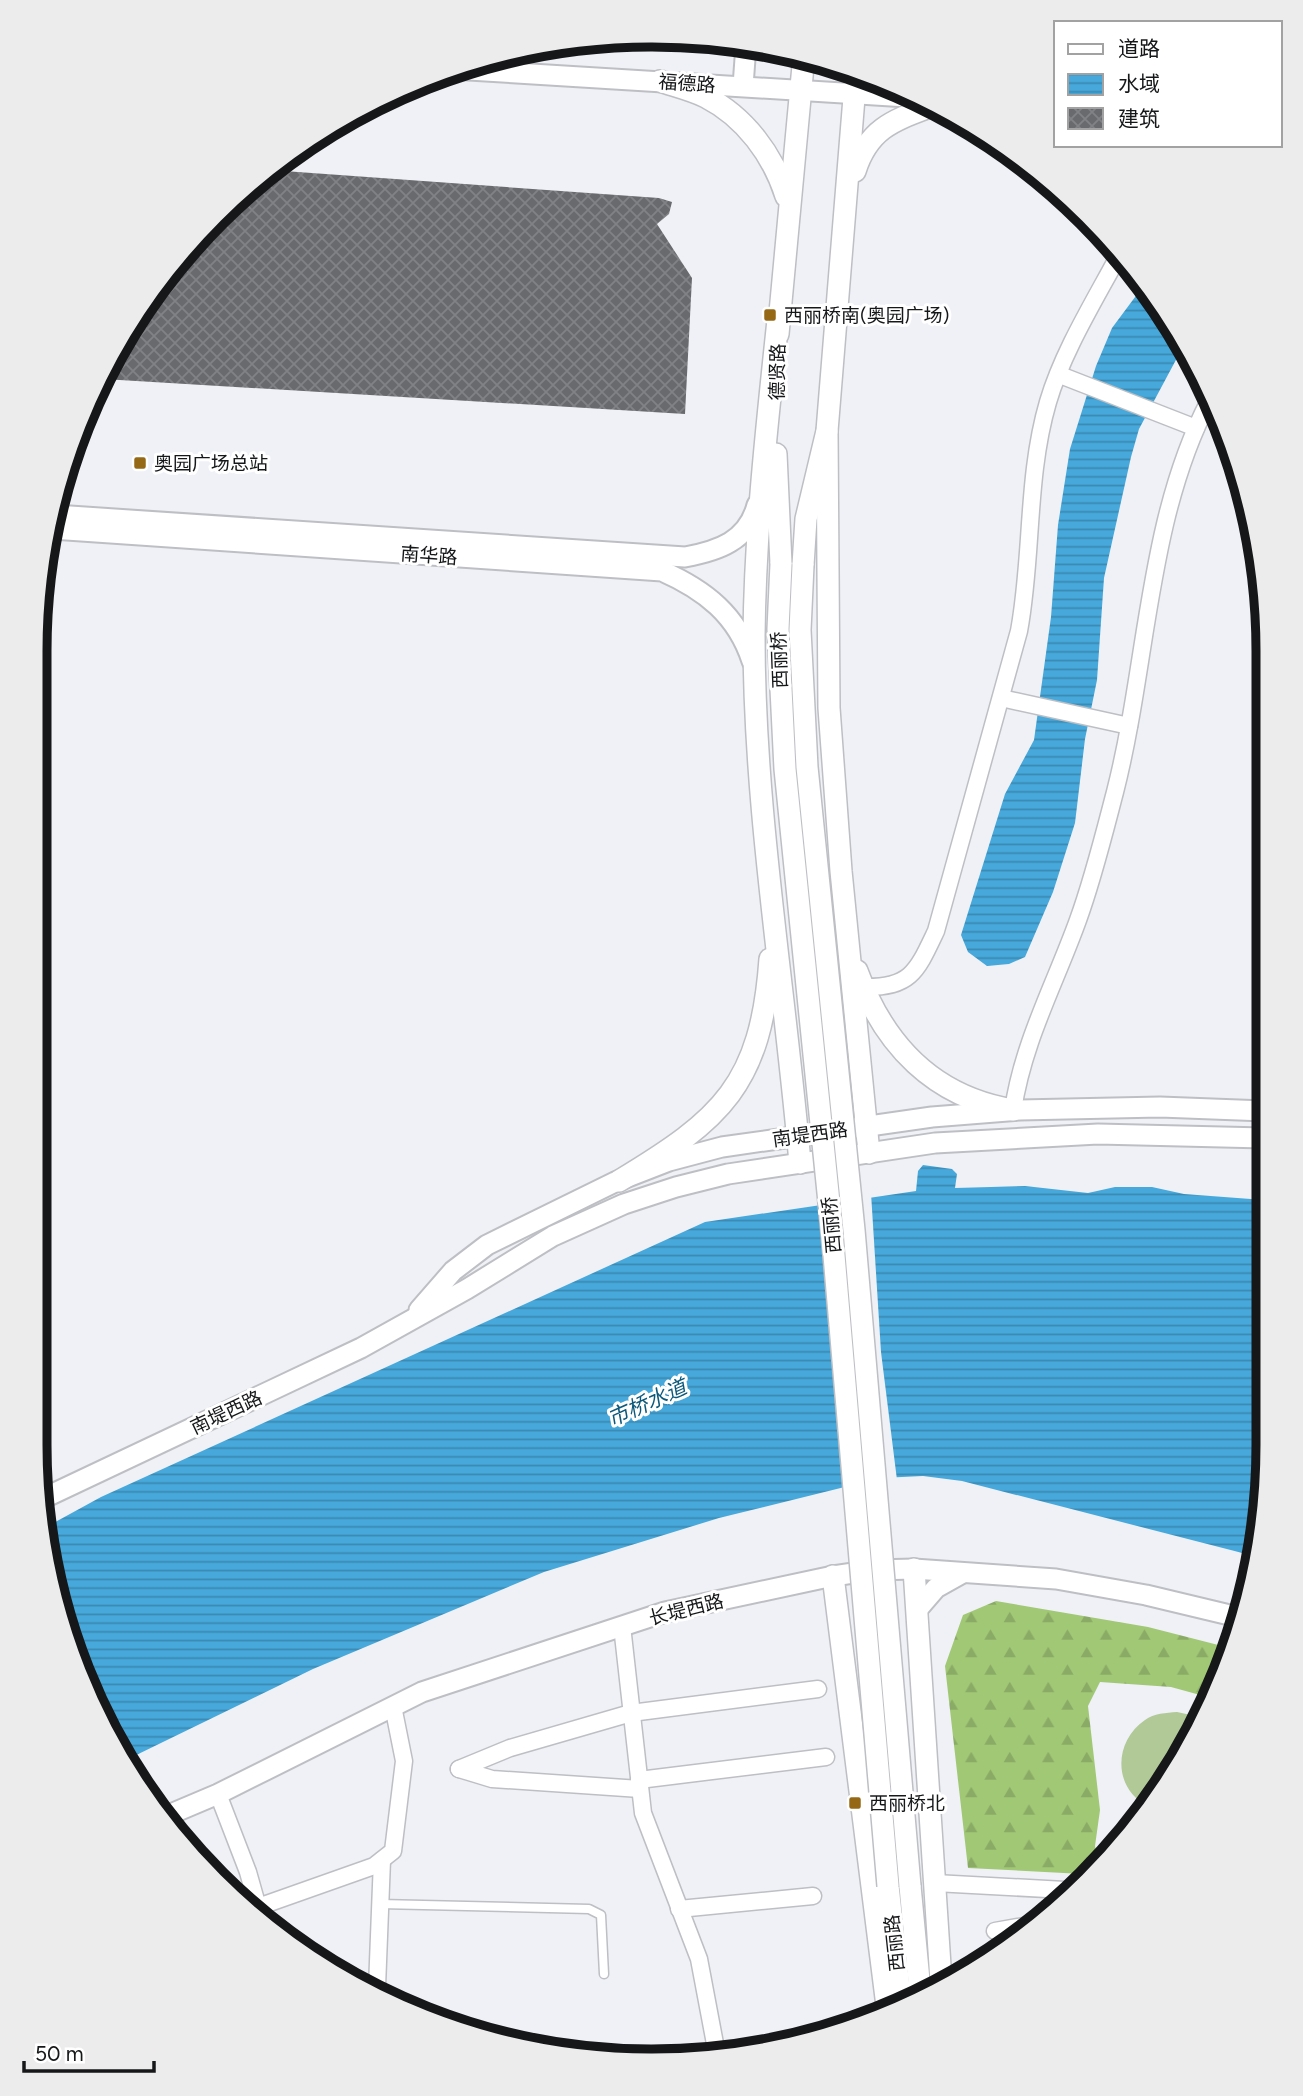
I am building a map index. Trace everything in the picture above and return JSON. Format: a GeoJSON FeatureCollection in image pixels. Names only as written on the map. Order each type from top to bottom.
{"type":"FeatureCollection","features":[{"type":"Feature","properties":{"kind":"main road","name":"德贤路"},"geometry":{"type":"LineString","coordinates":[[781,564],[775,429],[778,320],[803,67]]}},
{"type":"Feature","properties":{"kind":"main road"},"geometry":{"type":"LineString","coordinates":[[660,81],[707,97],[738,121],[765,148],[778,170],[789,204]]}},
{"type":"Feature","properties":{"kind":"main road"},"geometry":{"type":"LineString","coordinates":[[855,83],[827,431],[829,708],[847,939],[869,1153]]}},
{"type":"Feature","properties":{"kind":"main road"},"geometry":{"type":"LineString","coordinates":[[846,199],[862,147],[893,121],[920,111]]}},
{"type":"Feature","properties":{"kind":"main road"},"geometry":{"type":"LineString","coordinates":[[778,320],[762,488],[754,636],[774,908],[800,1163]]}},
{"type":"Feature","properties":{"kind":"main road","name":"西丽桥"},"geometry":{"type":"LineString","coordinates":[[827,431],[806,519],[803,565],[800,641],[807,767],[852,1217],[910,1886]]}},
{"type":"Feature","properties":{"kind":"main road","name":"西丽桥"},"geometry":{"type":"LineString","coordinates":[[781,564],[778,629],[785,769],[830,1219],[888,1886]]}},
{"type":"Feature","properties":{"kind":"main road"},"geometry":{"type":"LineString","coordinates":[[619,1181],[710,1119],[736,1086],[748,1065],[761,1027],[768,984],[774,908]]}},
{"type":"Feature","properties":{"kind":"main road"},"geometry":{"type":"LineString","coordinates":[[847,939],[864,987],[897,1045],[914,1064],[963,1095],[1013,1110]]}},
{"type":"Feature","properties":{"kind":"main road"},"geometry":{"type":"LineString","coordinates":[[915,1569],[941,1975]]}},
{"type":"Feature","properties":{"kind":"main road"},"geometry":{"type":"LineString","coordinates":[[833,1576],[886,2001]]}},
{"type":"Feature","properties":{"kind":"main road","name":"西丽路"},"geometry":{"type":"LineString","coordinates":[[888,1886],[899,1995]]}},
{"type":"Feature","properties":{"kind":"main road","name":"西丽路"},"geometry":{"type":"LineString","coordinates":[[910,1886],[920,1986]]}},
{"type":"Feature","properties":{"kind":"street"},"geometry":{"type":"LineString","coordinates":[[743,86],[745,55]]}},
{"type":"Feature","properties":{"kind":"street","name":"福德路"},"geometry":{"type":"LineString","coordinates":[[485,71],[800,90],[855,83]]}},
{"type":"Feature","properties":{"kind":"street"},"geometry":{"type":"LineString","coordinates":[[864,987],[887,987],[903,982],[912,975],[936,931],[1001,698],[1026,591],[1029,512],[1048,402],[1115,264]]}},
{"type":"Feature","properties":{"kind":"street"},"geometry":{"type":"LineString","coordinates":[[1060,375],[1196,428]]}},
{"type":"Feature","properties":{"kind":"street"},"geometry":{"type":"LineString","coordinates":[[1013,1110],[1019,1070],[1079,918],[1115,791],[1171,498],[1205,409]]}},
{"type":"Feature","properties":{"kind":"street","name":"南华路"},"geometry":{"type":"LineString","coordinates":[[63,516],[685,557],[707,553],[737,538],[748,528],[762,488]]}},
{"type":"Feature","properties":{"kind":"street","name":"南华路"},"geometry":{"type":"LineString","coordinates":[[60,530],[662,571],[723,608],[736,622],[756,673]]}},
{"type":"Feature","properties":{"kind":"street"},"geometry":{"type":"LineString","coordinates":[[1001,698],[1129,726]]}},
{"type":"Feature","properties":{"kind":"street","name":"南堤西路"},"geometry":{"type":"LineString","coordinates":[[408,1324],[453,1272],[487,1245],[619,1181],[669,1161],[723,1147],[932,1116],[1013,1110],[1160,1107],[1256,1111]]}},
{"type":"Feature","properties":{"kind":"street","name":"南堤西路"},"geometry":{"type":"LineString","coordinates":[[50,1495],[408,1324],[553,1236],[624,1204],[728,1174],[869,1153],[1022,1136],[1161,1134],[1256,1138]]}},
{"type":"Feature","properties":{"kind":"street","name":"长堤西路"},"geometry":{"type":"LineString","coordinates":[[173,1813],[218,1794],[422,1692],[665,1612],[833,1576],[874,1570],[915,1569],[1056,1578],[1146,1595],[1231,1615]]}},
{"type":"Feature","properties":{"kind":"street"},"geometry":{"type":"LineString","coordinates":[[917,1610],[936,1588],[961,1574]]}},
{"type":"Feature","properties":{"kind":"street"},"geometry":{"type":"LineString","coordinates":[[622,1626],[643,1812],[699,1959],[715,2045]]}},
{"type":"Feature","properties":{"kind":"street"},"geometry":{"type":"LineString","coordinates":[[818,1689],[631,1713],[510,1748],[459,1769],[492,1779],[640,1784],[826,1757]]}},
{"type":"Feature","properties":{"kind":"street"},"geometry":{"type":"LineString","coordinates":[[266,1910],[374,1866],[393,1851],[404,1761],[393,1706]]}},
{"type":"Feature","properties":{"kind":"street"},"geometry":{"type":"LineString","coordinates":[[218,1794],[257,1902]]}},
{"type":"Feature","properties":{"kind":"street"},"geometry":{"type":"LineString","coordinates":[[377,1982],[382,1860]]}},
{"type":"Feature","properties":{"kind":"street"},"geometry":{"type":"LineString","coordinates":[[240,1887],[251,1882]]}},
{"type":"Feature","properties":{"kind":"street"},"geometry":{"type":"LineString","coordinates":[[935,1883],[1060,1890]]}},
{"type":"Feature","properties":{"kind":"street"},"geometry":{"type":"LineString","coordinates":[[679,1909],[813,1896]]}},
{"type":"Feature","properties":{"kind":"street"},"geometry":{"type":"LineString","coordinates":[[995,1931],[1013,1929]]}},
{"type":"Feature","properties":{"kind":"lane"},"geometry":{"type":"LineString","coordinates":[[380,1904],[589,1909],[601,1915],[604,1974]]}},
{"type":"Feature","properties":{"kind":"green space"},"geometry":{"type":"Polygon","coordinates":[[[996,1601],[1148,1627],[1221,1646],[1201,1695],[1171,1687],[1100,1682],[1088,1706],[1100,1810],[1095,1846],[1097,1853],[1077,1874],[968,1868],[945,1666],[963,1615],[996,1601]]]}},
{"type":"Feature","properties":{"kind":"green space"},"geometry":{"type":"Polygon","coordinates":[[[1177,1712],[1191,1715],[1175,1747],[1140,1800],[1128,1788],[1123,1777],[1123,1752],[1135,1729],[1156,1715],[1177,1712]]]}},
{"type":"Feature","properties":{"kind":"water"},"geometry":{"type":"Polygon","coordinates":[[[1138,293],[1178,355],[1139,429],[1104,578],[1097,680],[1085,739],[1075,823],[1053,892],[1025,957],[1009,964],[987,966],[968,952],[961,935],[1005,794],[1034,740],[1051,617],[1058,525],[1070,449],[1096,366],[1112,328],[1138,293]]]}},
{"type":"Feature","properties":{"kind":"water","name":"市桥水道"},"geometry":{"type":"Polygon","coordinates":[[[923,1165],[952,1169],[957,1174],[955,1188],[1025,1186],[1088,1193],[1115,1187],[1152,1187],[1184,1194],[1256,1199],[1256,1445],[1251,1523],[1245,1554],[962,1481],[923,1476],[881,1478],[719,1518],[544,1572],[313,1669],[134,1756],[93,1676],[79,1639],[52,1524],[101,1497],[705,1222],[916,1191],[918,1171],[923,1165]]]}},
{"type":"Feature","properties":{"kind":"pier"},"geometry":{"type":"Polygon","coordinates":[[[871,1193],[881,1352],[897,1480],[845,1490],[823,1199],[871,1193]]]}},
{"type":"Feature","properties":{"kind":"building"},"geometry":{"type":"Polygon","coordinates":[[[285,171],[659,198],[672,202],[669,214],[657,224],[692,278],[685,414],[112,380],[149,316],[197,253],[253,197],[285,171]]]}},
{"type":"Feature","properties":{"kind":"place","name":"西丽桥南(奥园广场)"},"geometry":{"type":"Point","coordinates":[770,315]}},
{"type":"Feature","properties":{"kind":"place","name":"奥园广场总站"},"geometry":{"type":"Point","coordinates":[140,463]}},
{"type":"Feature","properties":{"kind":"place","name":"西丽桥北"},"geometry":{"type":"Point","coordinates":[855,1803]}}]}
